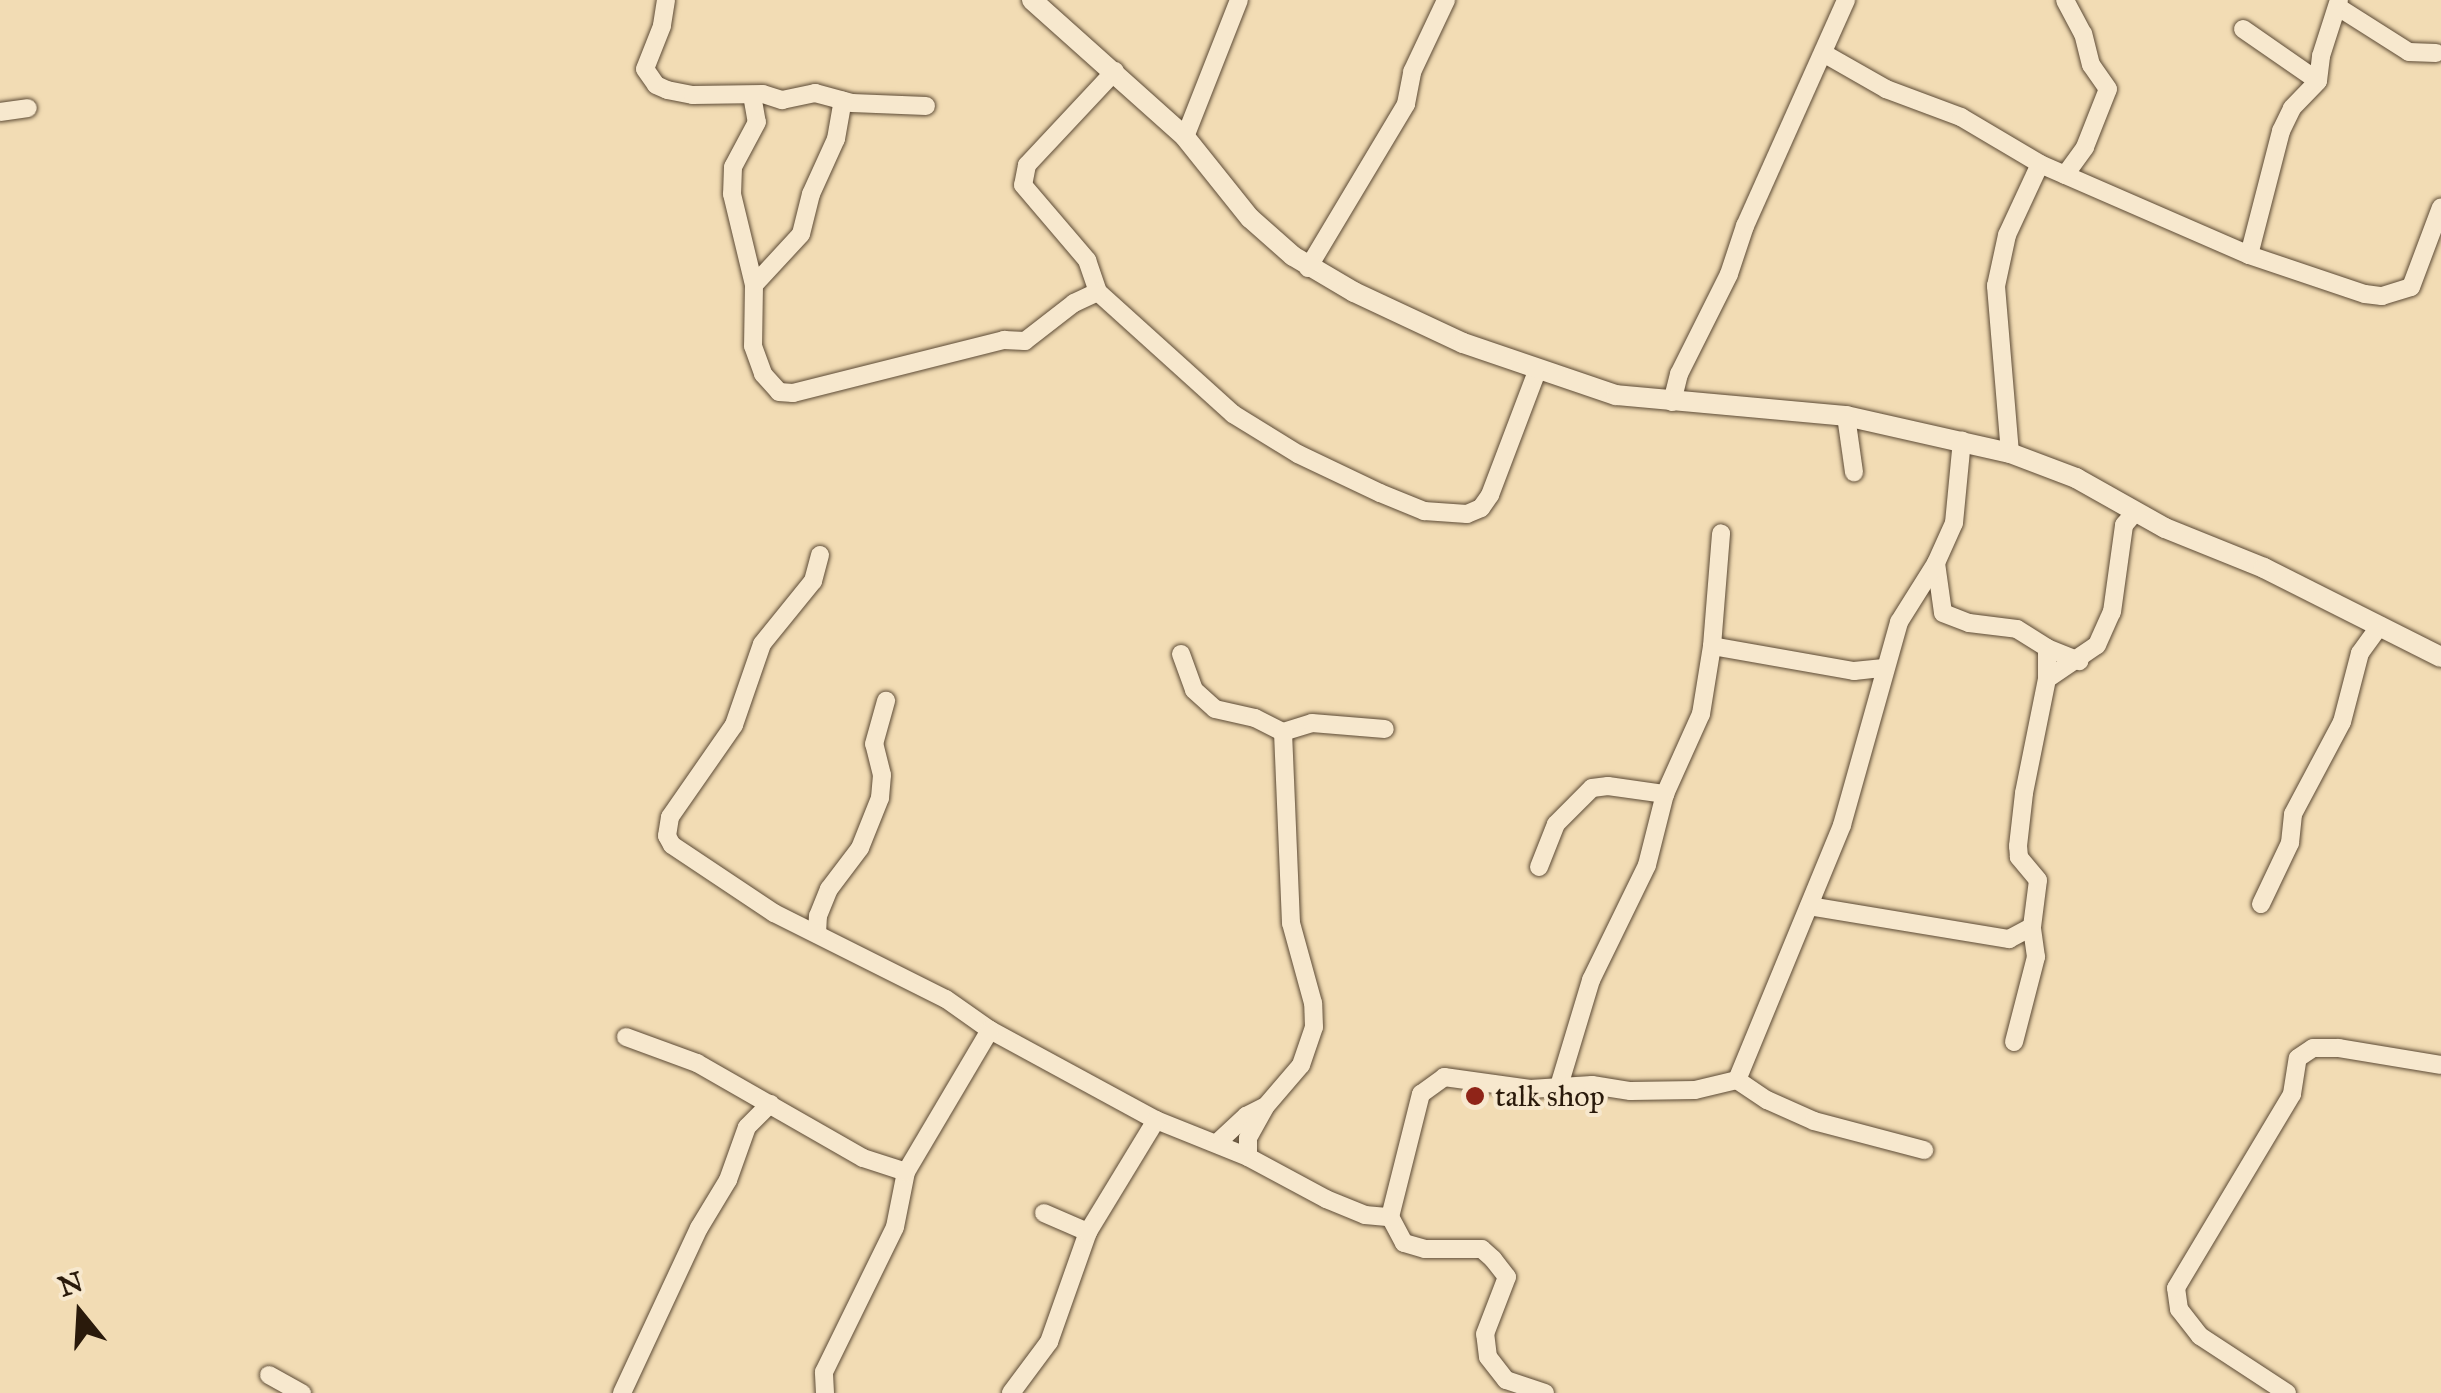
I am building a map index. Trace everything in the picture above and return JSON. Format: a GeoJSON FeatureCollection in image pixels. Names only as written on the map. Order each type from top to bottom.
{"type":"FeatureCollection","features":[{"type":"Feature","properties":{"kind":"street"},"geometry":{"type":"LineString","coordinates":[[666,0],[662,26],[646,62],[649,78],[666,90],[693,96],[752,95],[782,100],[815,93],[843,101],[926,106]]}},
{"type":"Feature","properties":{"kind":"street"},"geometry":{"type":"LineString","coordinates":[[1032,0],[1116,71],[1185,137],[1250,218],[1308,268],[1462,343],[1616,395],[1846,416],[2010,453],[2076,478],[2136,511],[2441,657]]}},
{"type":"Feature","properties":{"kind":"street"},"geometry":{"type":"LineString","coordinates":[[1185,137],[1239,0]]}},
{"type":"Feature","properties":{"kind":"street"},"geometry":{"type":"LineString","coordinates":[[1308,268],[1406,104],[1412,72],[1446,0]]}},
{"type":"Feature","properties":{"kind":"street"},"geometry":{"type":"LineString","coordinates":[[1672,402],[1679,374],[1729,274],[1745,226],[1846,0]]}},
{"type":"Feature","properties":{"kind":"street"},"geometry":{"type":"LineString","coordinates":[[2065,0],[2083,34],[2091,65],[2108,89],[2090,136],[2065,175]]}},
{"type":"Feature","properties":{"kind":"street"},"geometry":{"type":"LineString","coordinates":[[2249,255],[2281,131],[2292,108],[2318,81],[2320,56],[2339,4],[2409,52],[2436,54]]}},
{"type":"Feature","properties":{"kind":"street"},"geometry":{"type":"LineString","coordinates":[[2244,29],[2318,81]]}},
{"type":"Feature","properties":{"kind":"street"},"geometry":{"type":"LineString","coordinates":[[1823,52],[1886,89],[1961,116],[2040,164],[2249,255],[2365,294],[2399,293],[2410,287],[2441,207]]}},
{"type":"Feature","properties":{"kind":"street"},"geometry":{"type":"LineString","coordinates":[[1116,71],[1022,175],[1032,198],[1086,260],[1098,292],[1233,414],[1298,454],[1380,493],[1448,516],[1481,508],[1490,496],[1537,370]]}},
{"type":"Feature","properties":{"kind":"street"},"geometry":{"type":"LineString","coordinates":[[752,95],[757,122],[737,155],[732,177],[736,220],[754,285],[754,346],[758,365],[771,386],[793,393]]}},
{"type":"Feature","properties":{"kind":"street"},"geometry":{"type":"LineString","coordinates":[[754,285],[801,234],[812,194],[836,139],[843,101]]}},
{"type":"Feature","properties":{"kind":"street"},"geometry":{"type":"LineString","coordinates":[[0,112],[28,108]]}},
{"type":"Feature","properties":{"kind":"street"},"geometry":{"type":"LineString","coordinates":[[2010,453],[1996,286],[2006,235],[2040,164]]}},
{"type":"Feature","properties":{"kind":"street"},"geometry":{"type":"LineString","coordinates":[[1327,240],[1334,280]]}},
{"type":"Feature","properties":{"kind":"street"},"geometry":{"type":"LineString","coordinates":[[769,408],[793,393],[876,369],[1004,340],[1025,341],[1074,303],[1098,292]]}},
{"type":"Feature","properties":{"kind":"street"},"geometry":{"type":"LineString","coordinates":[[1846,416],[1854,472]]}},
{"type":"Feature","properties":{"kind":"street"},"geometry":{"type":"LineString","coordinates":[[1737,1080],[1852,792],[1884,668],[1904,610],[1936,563],[1957,509],[1962,440]]}},
{"type":"Feature","properties":{"kind":"street"},"geometry":{"type":"LineString","coordinates":[[2047,679],[2080,661],[2098,645],[2112,612],[2124,524],[2136,511]]}},
{"type":"Feature","properties":{"kind":"street"},"geometry":{"type":"LineString","coordinates":[[1559,1086],[1591,980],[1648,865],[1665,794],[1701,714],[1712,646],[1721,533]]}},
{"type":"Feature","properties":{"kind":"street"},"geometry":{"type":"LineString","coordinates":[[820,555],[814,581],[762,644],[734,725],[674,809],[668,836],[687,859],[817,934],[946,999],[990,1030],[1156,1120],[1248,1157],[1326,1199],[1365,1215],[1390,1217]]}},
{"type":"Feature","properties":{"kind":"street"},"geometry":{"type":"LineString","coordinates":[[1936,563],[1943,613],[1969,623],[2018,629],[2047,648],[2080,661]]}},
{"type":"Feature","properties":{"kind":"street"},"geometry":{"type":"LineString","coordinates":[[2260,904],[2290,843],[2298,802],[2316,778],[2342,722],[2360,653],[2380,625]]}},
{"type":"Feature","properties":{"kind":"street"},"geometry":{"type":"LineString","coordinates":[[1712,646],[1854,671],[1884,668]]}},
{"type":"Feature","properties":{"kind":"street"},"geometry":{"type":"LineString","coordinates":[[2014,1042],[2036,956],[2032,928],[2038,880],[2019,857],[2018,846],[2026,776],[2047,679],[2047,648]]}},
{"type":"Feature","properties":{"kind":"street"},"geometry":{"type":"LineString","coordinates":[[1182,654],[1189,683],[1201,701],[1283,732],[1312,723],[1386,729]]}},
{"type":"Feature","properties":{"kind":"street"},"geometry":{"type":"LineString","coordinates":[[817,934],[818,916],[829,889],[860,848],[880,798],[882,774],[874,744],[886,702]]}},
{"type":"Feature","properties":{"kind":"street"},"geometry":{"type":"LineString","coordinates":[[1248,1157],[1248,1138],[1265,1107],[1293,1078],[1309,1049],[1314,1027],[1313,1003],[1291,922],[1283,732]]}},
{"type":"Feature","properties":{"kind":"street"},"geometry":{"type":"LineString","coordinates":[[1539,867],[1556,824],[1592,788],[1608,786],[1665,794]]}},
{"type":"Feature","properties":{"kind":"street"},"geometry":{"type":"LineString","coordinates":[[1809,906],[2010,939],[2032,928]]}},
{"type":"Feature","properties":{"kind":"street"},"geometry":{"type":"LineString","coordinates":[[825,1393],[824,1372],[895,1226],[906,1172],[990,1030]]}},
{"type":"Feature","properties":{"kind":"street"},"geometry":{"type":"LineString","coordinates":[[626,1037],[674,1052],[862,1158],[906,1172]]}},
{"type":"Feature","properties":{"kind":"street"},"geometry":{"type":"LineString","coordinates":[[2287,1393],[2200,1336],[2180,1310],[2176,1288],[2292,1094],[2298,1058],[2313,1048],[2339,1048],[2441,1065]]}},
{"type":"Feature","properties":{"kind":"street"},"geometry":{"type":"LineString","coordinates":[[1545,1393],[1506,1380],[1488,1358],[1485,1334],[1507,1277],[1493,1259],[1482,1249],[1426,1248],[1404,1243],[1390,1217],[1421,1094],[1435,1080],[1460,1076],[1530,1089],[1559,1086],[1677,1091],[1737,1080],[1766,1100],[1814,1121],[1873,1133],[1924,1150]]}},
{"type":"Feature","properties":{"kind":"street"},"geometry":{"type":"LineString","coordinates":[[622,1393],[699,1228],[728,1180],[744,1133],[770,1104]]}},
{"type":"Feature","properties":{"kind":"street"},"geometry":{"type":"LineString","coordinates":[[1218,1144],[1246,1116],[1265,1107]]}},
{"type":"Feature","properties":{"kind":"street"},"geometry":{"type":"LineString","coordinates":[[1011,1393],[1049,1342],[1088,1232],[1156,1120]]}},
{"type":"Feature","properties":{"kind":"street"},"geometry":{"type":"LineString","coordinates":[[1044,1213],[1088,1232]]}},
{"type":"Feature","properties":{"kind":"street"},"geometry":{"type":"LineString","coordinates":[[269,1375],[302,1393]]}},
{"type":"Feature","properties":{"kind":"place","name":"talk shop"},"geometry":{"type":"Point","coordinates":[1475,1096]}}]}
